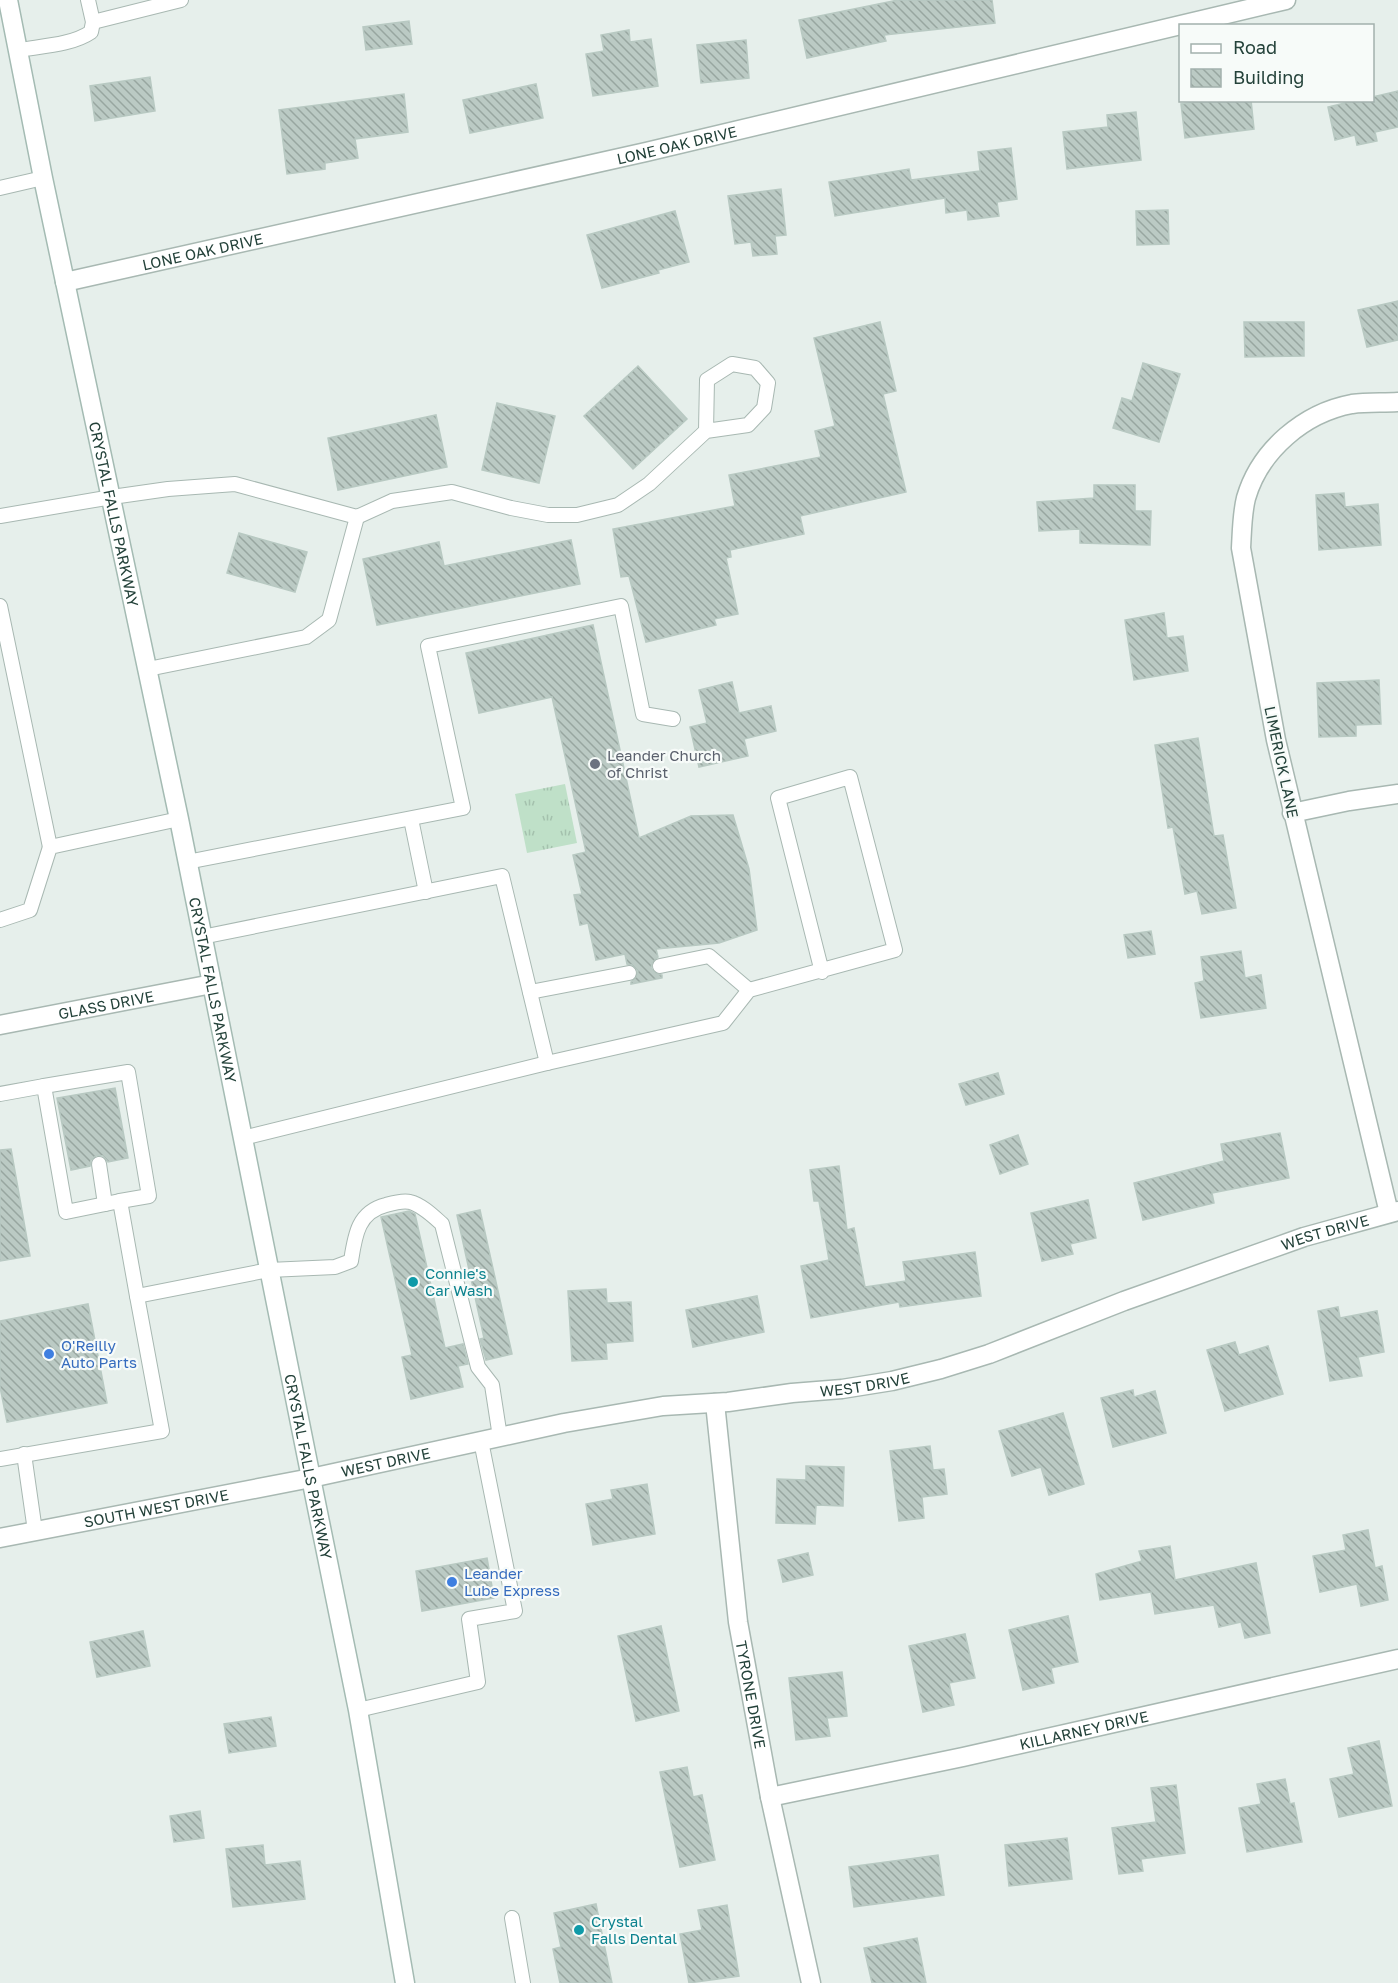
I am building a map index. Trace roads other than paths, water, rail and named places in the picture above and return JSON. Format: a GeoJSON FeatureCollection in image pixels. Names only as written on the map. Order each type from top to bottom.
{"type":"FeatureCollection","features":[{"type":"Feature","properties":{"kind":"street","name":"CRYSTAL FALLS PARKWAY"},"geometry":{"type":"LineString","coordinates":[[8,0],[43,178],[188,862],[358,1710],[405,1983]]}},
{"type":"Feature","properties":{"kind":"street","name":"LONE OAK DRIVE"},"geometry":{"type":"LineString","coordinates":[[1185,24],[1286,0]]}},
{"type":"Feature","properties":{"kind":"street","name":"LONE OAK DRIVE"},"geometry":{"type":"LineString","coordinates":[[65,282],[646,152],[1179,25]]}},
{"type":"Feature","properties":{"kind":"street","name":"LIMERICK LANE"},"geometry":{"type":"LineString","coordinates":[[1394,1212],[1292,813],[1276,740],[1241,548],[1242,516],[1247,496],[1260,467],[1279,442],[1295,429],[1323,413],[1352,404],[1398,402]]}},
{"type":"Feature","properties":{"kind":"street"},"geometry":{"type":"LineString","coordinates":[[1292,813],[1398,794]]}},
{"type":"Feature","properties":{"kind":"street","name":"GLASS DRIVE"},"geometry":{"type":"LineString","coordinates":[[0,1025],[212,984]]}},
{"type":"Feature","properties":{"kind":"street","name":"WEST DRIVE"},"geometry":{"type":"LineString","coordinates":[[311,1478],[500,1437],[663,1406],[715,1403],[842,1389],[941,1370],[989,1354],[1124,1301],[1293,1241],[1394,1212]]}},
{"type":"Feature","properties":{"kind":"street","name":"TYRONE DRIVE"},"geometry":{"type":"LineString","coordinates":[[715,1403],[738,1622],[770,1797],[811,1983]]}},
{"type":"Feature","properties":{"kind":"street","name":"SOUTH WEST DRIVE"},"geometry":{"type":"LineString","coordinates":[[0,1538],[311,1478]]}},
{"type":"Feature","properties":{"kind":"street","name":"KILLARNEY DRIVE"},"geometry":{"type":"LineString","coordinates":[[770,1797],[1398,1659]]}},
{"type":"Feature","properties":{"kind":"lane"},"geometry":{"type":"LineString","coordinates":[[19,50],[84,37],[91,32],[93,22],[88,0]]}},
{"type":"Feature","properties":{"kind":"lane"},"geometry":{"type":"LineString","coordinates":[[93,22],[181,0]]}},
{"type":"Feature","properties":{"kind":"lane"},"geometry":{"type":"LineString","coordinates":[[0,188],[43,178]]}},
{"type":"Feature","properties":{"kind":"lane"},"geometry":{"type":"LineString","coordinates":[[0,516],[168,489],[235,484],[357,517],[392,501],[452,492],[511,508],[548,515],[577,515],[618,505],[649,484],[706,431],[748,425],[764,408],[768,383],[754,368],[732,364],[707,380],[706,431]]}},
{"type":"Feature","properties":{"kind":"lane"},"geometry":{"type":"LineString","coordinates":[[148,669],[306,637],[329,620],[357,517]]}},
{"type":"Feature","properties":{"kind":"lane"},"geometry":{"type":"LineString","coordinates":[[0,606],[50,847],[30,910],[0,920]]}},
{"type":"Feature","properties":{"kind":"lane"},"geometry":{"type":"LineString","coordinates":[[188,862],[463,808],[428,646],[621,606],[643,714],[673,719]]}},
{"type":"Feature","properties":{"kind":"lane"},"geometry":{"type":"LineString","coordinates":[[243,1138],[547,1063],[723,1023],[749,990],[822,972],[895,950],[850,777],[778,798],[822,972]]}},
{"type":"Feature","properties":{"kind":"lane"},"geometry":{"type":"LineString","coordinates":[[50,847],[179,819]]}},
{"type":"Feature","properties":{"kind":"lane"},"geometry":{"type":"LineString","coordinates":[[411,819],[426,892]]}},
{"type":"Feature","properties":{"kind":"lane"},"geometry":{"type":"LineString","coordinates":[[202,938],[502,876],[547,1063]]}},
{"type":"Feature","properties":{"kind":"lane"},"geometry":{"type":"LineString","coordinates":[[660,966],[709,956],[749,990]]}},
{"type":"Feature","properties":{"kind":"lane"},"geometry":{"type":"LineString","coordinates":[[530,992],[629,973]]}},
{"type":"Feature","properties":{"kind":"lane"},"geometry":{"type":"LineString","coordinates":[[0,1094],[44,1086],[86,1086],[128,1071],[149,1196],[66,1212],[44,1086]]}},
{"type":"Feature","properties":{"kind":"lane"},"geometry":{"type":"LineString","coordinates":[[99,1164],[105,1204]]}},
{"type":"Feature","properties":{"kind":"lane"},"geometry":{"type":"LineString","coordinates":[[0,1459],[162,1431],[120,1202]]}},
{"type":"Feature","properties":{"kind":"lane"},"geometry":{"type":"LineString","coordinates":[[137,1296],[269,1269],[334,1267],[351,1261],[359,1225],[370,1211],[396,1202],[410,1202],[425,1210],[442,1224],[478,1367],[492,1384],[500,1437]]}},
{"type":"Feature","properties":{"kind":"lane"},"geometry":{"type":"LineString","coordinates":[[358,1710],[478,1682],[469,1619],[516,1611],[481,1441]]}},
{"type":"Feature","properties":{"kind":"lane"},"geometry":{"type":"LineString","coordinates":[[24,1454],[35,1531]]}},
{"type":"Feature","properties":{"kind":"lane"},"geometry":{"type":"LineString","coordinates":[[512,1918],[523,1983]]}},
{"type":"Feature","properties":{"kind":"place","name":"Leander Church of Christ"},"geometry":{"type":"Point","coordinates":[595,764]}},
{"type":"Feature","properties":{"kind":"place","name":"Connie's Car Wash"},"geometry":{"type":"Point","coordinates":[413,1282]}},
{"type":"Feature","properties":{"kind":"place","name":"O'Reilly Auto Parts"},"geometry":{"type":"Point","coordinates":[49,1354]}},
{"type":"Feature","properties":{"kind":"place","name":"Leander Lube Express"},"geometry":{"type":"Point","coordinates":[452,1582]}},
{"type":"Feature","properties":{"kind":"place","name":"Crystal Falls Dental"},"geometry":{"type":"Point","coordinates":[579,1930]}}]}
